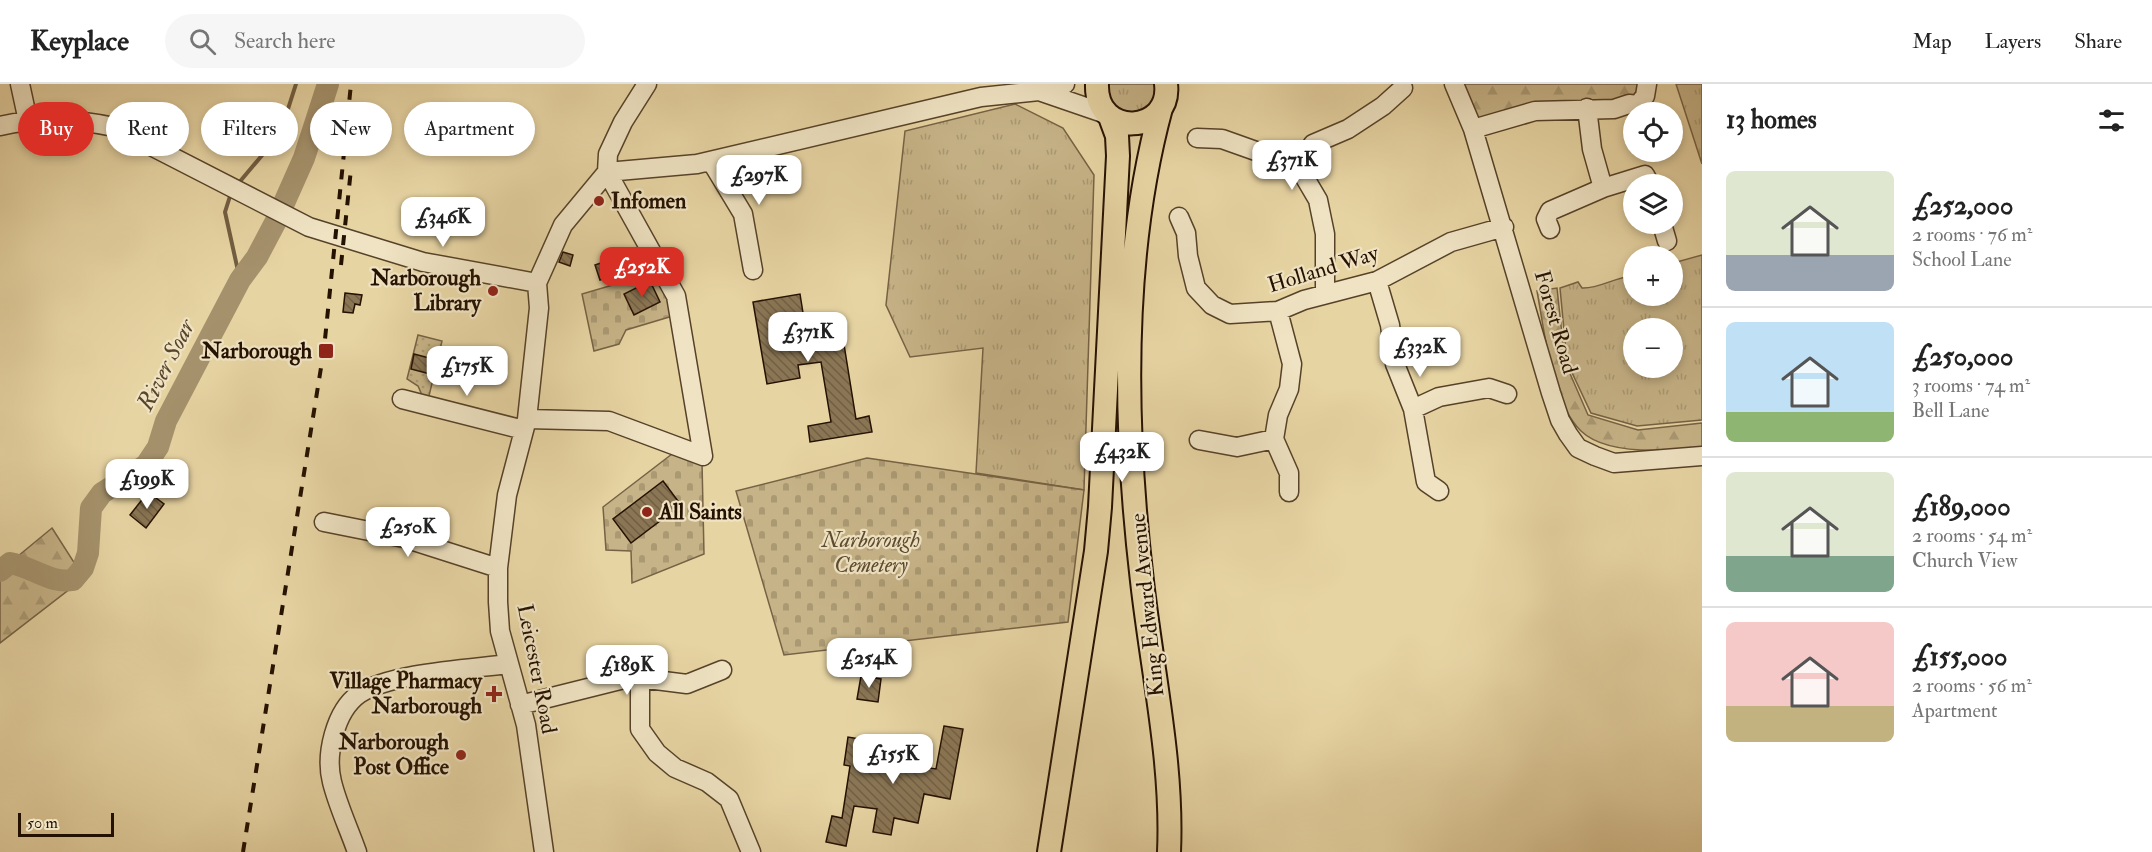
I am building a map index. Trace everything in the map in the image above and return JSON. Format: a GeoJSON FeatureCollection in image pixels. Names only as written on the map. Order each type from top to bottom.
{"type":"FeatureCollection","features":[{"type":"Feature","properties":{"kind":"main road","name":"King Edward Avenue"},"geometry":{"type":"LineString","coordinates":[[1049,852],[1096,551],[1100,507],[1118,136],[1097,95],[1097,84]]}},
{"type":"Feature","properties":{"kind":"main road","name":"King Edward Avenue"},"geometry":{"type":"LineString","coordinates":[[1108,115],[1120,123],[1143,122],[1168,94]]}},
{"type":"Feature","properties":{"kind":"main road","name":"King Edward Avenue"},"geometry":{"type":"LineString","coordinates":[[1168,94],[1148,159],[1136,224],[1129,402],[1142,580],[1171,807],[1169,852]]}},
{"type":"Feature","properties":{"kind":"street"},"geometry":{"type":"LineString","coordinates":[[20,84],[24,102]]}},
{"type":"Feature","properties":{"kind":"street"},"geometry":{"type":"LineString","coordinates":[[402,399],[525,425],[609,421],[702,456],[676,296],[607,172],[608,154],[647,84]]}},
{"type":"Feature","properties":{"kind":"street"},"geometry":{"type":"LineString","coordinates":[[94,122],[114,127],[204,171],[292,220],[423,262],[537,283],[563,225],[607,172],[711,161],[981,97],[1039,91],[1065,84]]}},
{"type":"Feature","properties":{"kind":"street","name":"Forest Road"},"geometry":{"type":"LineString","coordinates":[[1455,84],[1473,129],[1504,226],[1560,420],[1578,448],[1614,463],[1702,456]]}},
{"type":"Feature","properties":{"kind":"street"},"geometry":{"type":"LineString","coordinates":[[1473,129],[1534,111],[1638,105],[1645,96],[1647,84]]}},
{"type":"Feature","properties":{"kind":"street"},"geometry":{"type":"LineString","coordinates":[[1298,166],[1313,144],[1348,129],[1383,106],[1403,88]]}},
{"type":"Feature","properties":{"kind":"street"},"geometry":{"type":"LineString","coordinates":[[1039,91],[1108,115]]}},
{"type":"Feature","properties":{"kind":"street"},"geometry":{"type":"LineString","coordinates":[[1587,108],[1592,149],[1604,188]]}},
{"type":"Feature","properties":{"kind":"street"},"geometry":{"type":"LineString","coordinates":[[0,126],[18,123]]}},
{"type":"Feature","properties":{"kind":"street"},"geometry":{"type":"LineString","coordinates":[[1197,138],[1222,139],[1298,166],[1318,200],[1325,234],[1325,294]]}},
{"type":"Feature","properties":{"kind":"street"},"geometry":{"type":"LineString","coordinates":[[711,161],[743,214],[753,270]]}},
{"type":"Feature","properties":{"kind":"street"},"geometry":{"type":"LineString","coordinates":[[1550,229],[1546,219],[1550,211],[1623,182]]}},
{"type":"Feature","properties":{"kind":"street","name":"Holland Way"},"geometry":{"type":"LineString","coordinates":[[1179,217],[1186,233],[1188,256],[1196,288],[1212,305],[1230,314],[1278,311],[1325,294],[1377,281],[1451,242],[1504,226]]}},
{"type":"Feature","properties":{"kind":"street"},"geometry":{"type":"LineString","coordinates":[[1377,281],[1390,325],[1395,364],[1413,409],[1427,487]]}},
{"type":"Feature","properties":{"kind":"street","name":"Leicester Road"},"geometry":{"type":"LineString","coordinates":[[537,283],[539,308],[525,425],[507,495],[498,568],[500,631],[526,725],[544,852]]}},
{"type":"Feature","properties":{"kind":"street"},"geometry":{"type":"LineString","coordinates":[[1278,311],[1292,364],[1289,389],[1278,415],[1274,439],[1297,475],[1289,492]]}},
{"type":"Feature","properties":{"kind":"street"},"geometry":{"type":"LineString","coordinates":[[1413,409],[1439,397],[1489,388],[1507,394]]}},
{"type":"Feature","properties":{"kind":"street"},"geometry":{"type":"LineString","coordinates":[[1199,440],[1237,447],[1274,439]]}},
{"type":"Feature","properties":{"kind":"street"},"geometry":{"type":"LineString","coordinates":[[324,522],[404,538],[498,568]]}},
{"type":"Feature","properties":{"kind":"street"},"geometry":{"type":"LineString","coordinates":[[357,852],[332,781],[330,756],[335,727],[358,695],[391,681],[508,664]]}},
{"type":"Feature","properties":{"kind":"street"},"geometry":{"type":"LineString","coordinates":[[520,705],[611,681],[640,678],[687,684],[722,670]]}},
{"type":"Feature","properties":{"kind":"street"},"geometry":{"type":"LineString","coordinates":[[640,678],[640,729],[657,753],[675,768],[707,782],[729,799],[751,852]]}},
{"type":"Feature","properties":{"kind":"green space"},"geometry":{"type":"Polygon","coordinates":[[[1107,84],[1159,84],[1160,93],[1146,114],[1114,110],[1107,84]]]}},
{"type":"Feature","properties":{"kind":"green space"},"geometry":{"type":"Polygon","coordinates":[[[1454,84],[1647,84],[1645,96],[1473,129],[1454,84]]]}},
{"type":"Feature","properties":{"kind":"green space"},"geometry":{"type":"Polygon","coordinates":[[[1676,84],[1702,84],[1702,164],[1683,102],[1676,84]]]}},
{"type":"Feature","properties":{"kind":"green space"},"geometry":{"type":"Polygon","coordinates":[[[1015,104],[1063,128],[1094,175],[1084,490],[976,473],[983,348],[910,357],[886,305],[905,131],[1015,104]]]}},
{"type":"Feature","properties":{"kind":"green space"},"geometry":{"type":"Polygon","coordinates":[[[1702,255],[1702,420],[1637,426],[1591,413],[1567,362],[1560,288],[1578,282],[1582,288],[1588,288],[1623,278],[1623,306],[1683,306],[1683,260],[1702,255]]]}},
{"type":"Feature","properties":{"kind":"green space"},"geometry":{"type":"Polygon","coordinates":[[[657,272],[676,315],[626,330],[619,344],[594,351],[582,294],[657,272]]]}},
{"type":"Feature","properties":{"kind":"green space"},"geometry":{"type":"Polygon","coordinates":[[[1557,288],[1565,362],[1588,415],[1638,430],[1702,423],[1702,447],[1673,450],[1622,448],[1606,445],[1581,431],[1571,419],[1563,403],[1546,345],[1537,291],[1557,288]]]}},
{"type":"Feature","properties":{"kind":"green space"},"geometry":{"type":"Polygon","coordinates":[[[418,335],[442,341],[429,396],[422,395],[418,386],[407,379],[418,335]]]}},
{"type":"Feature","properties":{"kind":"green space"},"geometry":{"type":"Polygon","coordinates":[[[672,454],[702,462],[704,554],[632,583],[631,551],[606,550],[603,507],[672,454]]]}},
{"type":"Feature","properties":{"kind":"green space","name":"Narborough Cemetery"},"geometry":{"type":"Polygon","coordinates":[[[867,458],[1084,490],[1068,622],[784,655],[736,491],[867,458]]]}},
{"type":"Feature","properties":{"kind":"green space"},"geometry":{"type":"Polygon","coordinates":[[[52,528],[84,578],[0,643],[0,571],[52,528]]]}},
{"type":"Feature","properties":{"kind":"building"},"geometry":{"type":"Polygon","coordinates":[[[636,251],[641,267],[600,280],[595,265],[636,251]]]}},
{"type":"Feature","properties":{"kind":"building"},"geometry":{"type":"Polygon","coordinates":[[[563,252],[573,255],[570,266],[559,262],[563,252]]]}},
{"type":"Feature","properties":{"kind":"building"},"geometry":{"type":"Polygon","coordinates":[[[650,281],[660,302],[634,315],[624,294],[650,281]]]}},
{"type":"Feature","properties":{"kind":"building"},"geometry":{"type":"Polygon","coordinates":[[[345,293],[362,295],[360,305],[355,304],[353,313],[343,312],[345,293]]]}},
{"type":"Feature","properties":{"kind":"building"},"geometry":{"type":"Polygon","coordinates":[[[800,294],[807,338],[842,332],[856,419],[869,416],[872,432],[810,442],[808,426],[831,422],[821,362],[798,365],[800,378],[767,384],[753,302],[800,294]]]}},
{"type":"Feature","properties":{"kind":"building"},"geometry":{"type":"Polygon","coordinates":[[[414,354],[437,360],[434,375],[411,369],[414,354]]]}},
{"type":"Feature","properties":{"kind":"building","name":"All Saints"},"geometry":{"type":"Polygon","coordinates":[[[663,481],[681,505],[631,543],[613,519],[663,481]]]}},
{"type":"Feature","properties":{"kind":"building"},"geometry":{"type":"Polygon","coordinates":[[[148,492],[164,504],[146,528],[130,515],[148,492]]]}},
{"type":"Feature","properties":{"kind":"building"},"geometry":{"type":"Polygon","coordinates":[[[861,676],[881,679],[878,702],[857,699],[861,676]]]}},
{"type":"Feature","properties":{"kind":"building"},"geometry":{"type":"Polygon","coordinates":[[[944,726],[963,729],[950,799],[924,794],[918,823],[894,818],[891,835],[873,832],[877,809],[854,806],[846,846],[826,842],[832,816],[842,818],[850,766],[844,765],[848,737],[873,741],[870,759],[936,769],[944,726]]]}},
{"type":"Feature","properties":{"kind":"waterway"},"geometry":{"type":"LineString","coordinates":[[237,185],[280,134],[296,84]]}},
{"type":"Feature","properties":{"kind":"waterway","name":"River Soar"},"geometry":{"type":"LineString","coordinates":[[0,571],[10,563],[65,581],[73,580],[83,568],[88,553],[91,508],[102,493],[146,465],[158,447],[166,421],[240,280],[257,257],[276,221],[304,158],[328,84]]}},
{"type":"Feature","properties":{"kind":"waterway"},"geometry":{"type":"LineString","coordinates":[[231,193],[225,212],[240,280]]}},
{"type":"Feature","properties":{"kind":"railway"},"geometry":{"type":"LineString","coordinates":[[243,852],[324,349],[351,84]]}},
{"type":"Feature","properties":{"kind":"railway"},"geometry":{"type":"LineString","coordinates":[[341,265],[351,169]]}},
{"type":"Feature","properties":{"kind":"place","name":"Infomen"},"geometry":{"type":"Point","coordinates":[599,201]}},
{"type":"Feature","properties":{"kind":"place","name":"Narborough Library"},"geometry":{"type":"Point","coordinates":[493,291]}},
{"type":"Feature","properties":{"kind":"place","name":"Narborough"},"geometry":{"type":"Point","coordinates":[326,351]}},
{"type":"Feature","properties":{"kind":"place","name":"All Saints"},"geometry":{"type":"Point","coordinates":[647,512]}},
{"type":"Feature","properties":{"kind":"place","name":"Village Pharmacy Narborough"},"geometry":{"type":"Point","coordinates":[494,694]}},
{"type":"Feature","properties":{"kind":"place","name":"Narborough Post Office"},"geometry":{"type":"Point","coordinates":[461,755]}}]}
